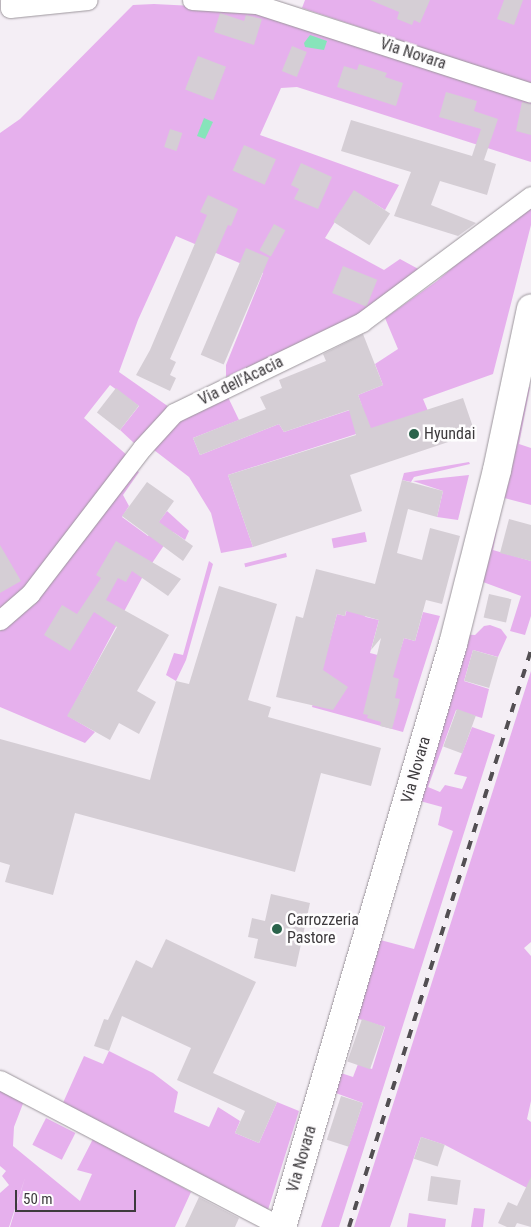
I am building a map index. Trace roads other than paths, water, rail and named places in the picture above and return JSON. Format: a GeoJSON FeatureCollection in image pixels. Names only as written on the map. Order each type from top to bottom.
{"type":"FeatureCollection","features":[{"type":"Feature","properties":{"kind":"main road","name":"Via Novara"},"geometry":{"type":"LineString","coordinates":[[282,1227],[453,644],[497,470],[531,309]]}},
{"type":"Feature","properties":{"kind":"street"},"geometry":{"type":"LineString","coordinates":[[10,4],[88,0]]}},
{"type":"Feature","properties":{"kind":"street","name":"Via Novara"},"geometry":{"type":"LineString","coordinates":[[192,0],[297,8],[531,93]]}},
{"type":"Feature","properties":{"kind":"street","name":"Via dell'Acacia"},"geometry":{"type":"LineString","coordinates":[[0,620],[30,594],[142,448],[174,413],[362,322],[531,196]]}},
{"type":"Feature","properties":{"kind":"street","name":"Via Novara"},"geometry":{"type":"LineString","coordinates":[[0,1080],[282,1227]]}},
{"type":"Feature","properties":{"kind":"railway"},"geometry":{"type":"LineString","coordinates":[[349,1227],[531,650]]}},
{"type":"Feature","properties":{"kind":"place","name":"Hyundai"},"geometry":{"type":"Point","coordinates":[414,434]}},
{"type":"Feature","properties":{"kind":"place","name":"Carrozzeria Pastore"},"geometry":{"type":"Point","coordinates":[277,929]}}]}
